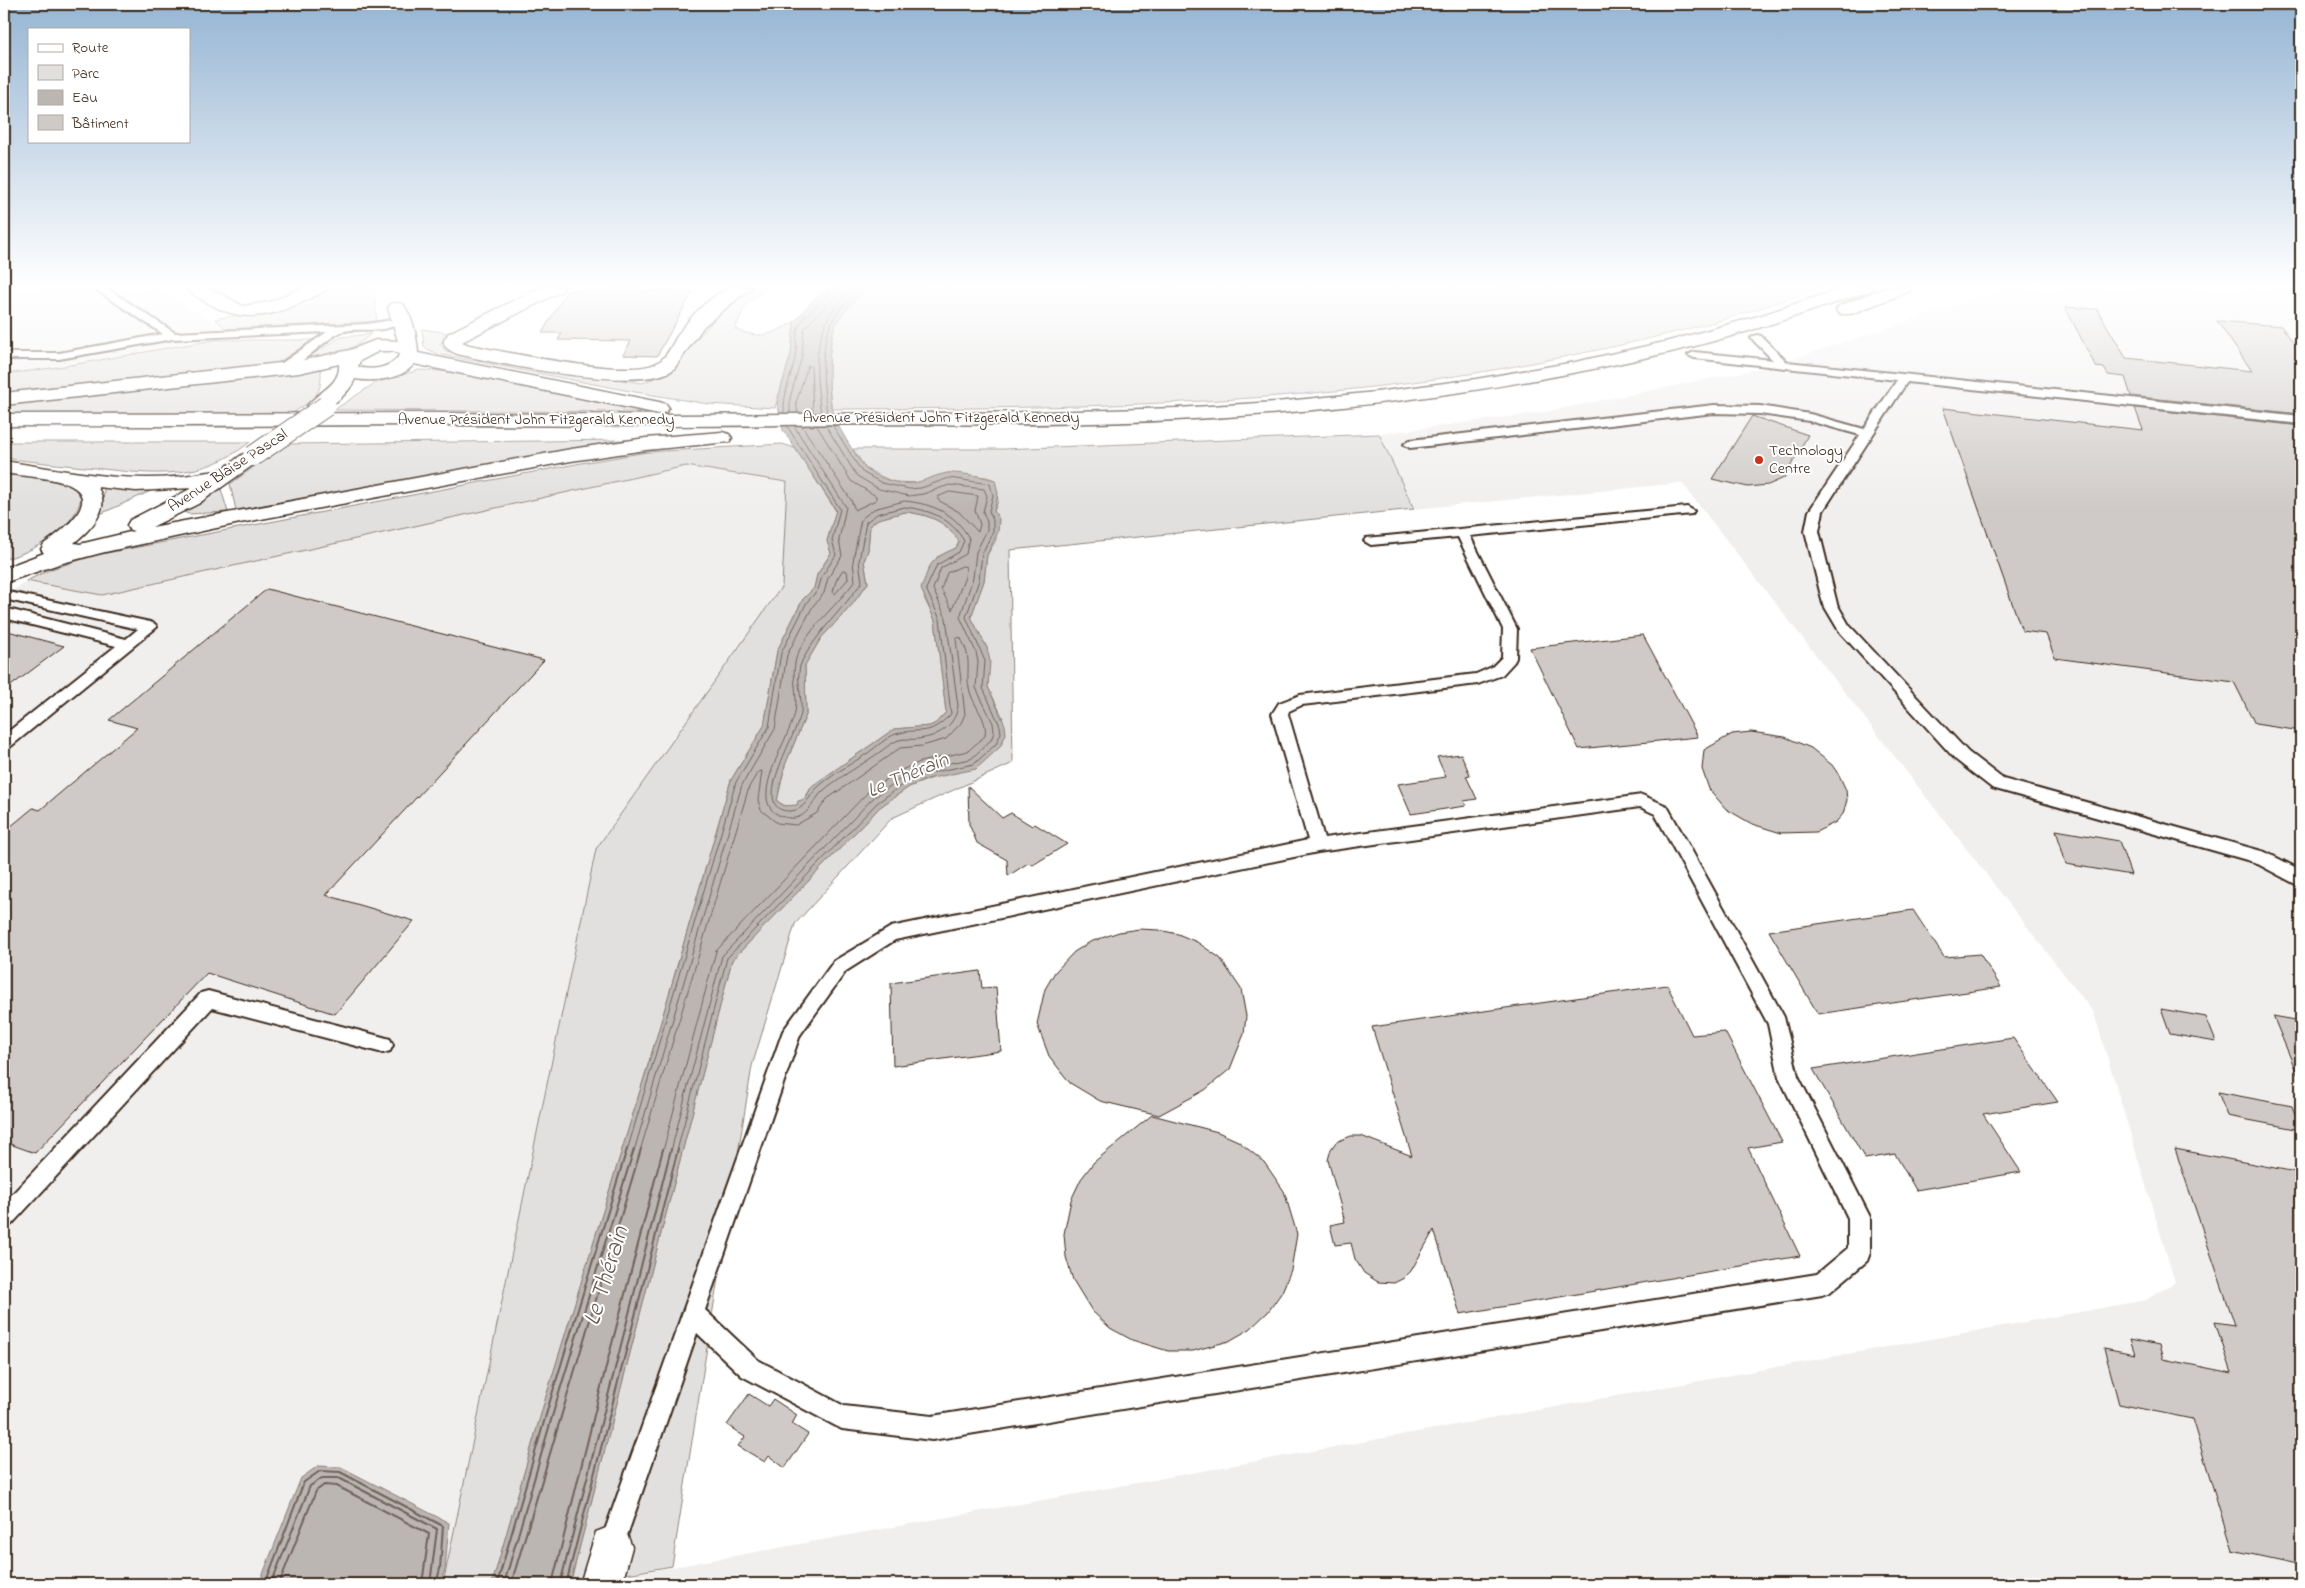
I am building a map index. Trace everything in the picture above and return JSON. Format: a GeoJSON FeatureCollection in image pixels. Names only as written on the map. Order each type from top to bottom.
{"type":"FeatureCollection","features":[{"type":"Feature","properties":{"kind":"main road"},"geometry":{"type":"LineString","coordinates":[[4,399],[336,361]]}},
{"type":"Feature","properties":{"kind":"main road","name":"Avenue Blaise Pascal"},"geometry":{"type":"LineString","coordinates":[[321,406],[340,388],[356,361]]}},
{"type":"Feature","properties":{"kind":"main road"},"geometry":{"type":"LineString","coordinates":[[359,361],[365,375],[388,371]]}},
{"type":"Feature","properties":{"kind":"main road","name":"Avenue Blaise Pascal"},"geometry":{"type":"LineString","coordinates":[[4,576],[55,553],[248,455],[321,406],[400,365],[403,361]]}},
{"type":"Feature","properties":{"kind":"main road"},"geometry":{"type":"LineString","coordinates":[[429,361],[644,406],[696,413],[772,429]]}},
{"type":"Feature","properties":{"kind":"main road"},"geometry":{"type":"LineString","coordinates":[[535,361],[621,374],[658,370],[671,361]]}},
{"type":"Feature","properties":{"kind":"main road","name":"Avenue Président John Fitzgerald Kennedy"},"geometry":{"type":"LineString","coordinates":[[845,429],[1049,418],[1175,414],[1302,405],[1433,390],[1600,361]]}},
{"type":"Feature","properties":{"kind":"main road","name":"Avenue Président John Fitzgerald Kennedy"},"geometry":{"type":"LineString","coordinates":[[4,435],[845,429],[981,436],[1231,426],[1391,408],[1565,383],[1666,361]]}},
{"type":"Feature","properties":{"kind":"main road","name":"Avenue Président John Fitzgerald Kennedy"},"geometry":{"type":"LineString","coordinates":[[4,420],[433,419],[707,421],[772,429]]}},
{"type":"Feature","properties":{"kind":"main road"},"geometry":{"type":"LineString","coordinates":[[55,553],[195,524],[622,448],[772,429]]}},
{"type":"Feature","properties":{"kind":"main road","name":"Avenue Blaise Pascal"},"geometry":{"type":"LineString","coordinates":[[4,566],[55,553],[167,512],[201,493],[229,473],[248,455]]}},
{"type":"Feature","properties":{"kind":"main road"},"geometry":{"type":"LineString","coordinates":[[4,468],[146,486],[191,483],[229,473]]}},
{"type":"Feature","properties":{"kind":"main road"},"geometry":{"type":"LineString","coordinates":[[55,553],[86,520],[93,501],[93,496],[86,486],[68,476]]}},
{"type":"Feature","properties":{"kind":"main road"},"geometry":{"type":"LineString","coordinates":[[191,483],[172,497],[167,512],[176,521],[195,524]]}},
{"type":"Feature","properties":{"kind":"lane"},"geometry":{"type":"LineString","coordinates":[[280,369],[292,361]]}},
{"type":"Feature","properties":{"kind":"lane"},"geometry":{"type":"LineString","coordinates":[[1744,361],[2301,420]]}},
{"type":"Feature","properties":{"kind":"lane"},"geometry":{"type":"LineString","coordinates":[[1779,361],[1784,366]]}},
{"type":"Feature","properties":{"kind":"lane"},"geometry":{"type":"LineString","coordinates":[[1904,378],[1816,511],[1812,532],[1830,604],[1844,628],[1962,756],[1998,784],[2259,856],[2300,877],[2301,880]]}},
{"type":"Feature","properties":{"kind":"lane"},"geometry":{"type":"LineString","coordinates":[[1410,444],[1714,409],[1768,412],[1810,418],[1867,433]]}},
{"type":"Feature","properties":{"kind":"lane"},"geometry":{"type":"LineString","coordinates":[[1371,541],[1687,511]]}},
{"type":"Feature","properties":{"kind":"lane"},"geometry":{"type":"LineString","coordinates":[[1318,845],[1280,714],[1284,707],[1300,700],[1478,679],[1497,671],[1509,658],[1510,629],[1462,532]]}},
{"type":"Feature","properties":{"kind":"lane"},"geometry":{"type":"LineString","coordinates":[[4,595],[150,627],[4,743]]}},
{"type":"Feature","properties":{"kind":"lane"},"geometry":{"type":"LineString","coordinates":[[4,614],[128,644]]}},
{"type":"Feature","properties":{"kind":"lane"},"geometry":{"type":"LineString","coordinates":[[606,1565],[693,1313],[792,1031],[840,966],[891,934],[1318,845],[1642,802],[1661,810],[1777,1023],[1789,1077],[1859,1217],[1859,1253],[1822,1284],[932,1428],[842,1417],[750,1368],[693,1313]]}},
{"type":"Feature","properties":{"kind":"lane"},"geometry":{"type":"LineString","coordinates":[[4,1218],[208,999],[383,1045]]}},
{"type":"Feature","properties":{"kind":"shaded area"},"geometry":{"type":"Polygon","coordinates":[[[4,361],[89,361],[35,371],[4,374],[4,361]]]}},
{"type":"Feature","properties":{"kind":"shaded area"},"geometry":{"type":"Polygon","coordinates":[[[1786,361],[2301,361],[2301,1584],[579,1584],[2146,1300],[2175,1282],[2094,1013],[1682,483],[1414,509],[1379,434],[1539,413],[1768,367],[1786,361]]]}},
{"type":"Feature","properties":{"kind":"shaded area"},"geometry":{"type":"Polygon","coordinates":[[[686,465],[787,482],[782,586],[596,849],[443,1584],[4,1584],[4,597],[26,581],[102,595],[686,465]]]}},
{"type":"Feature","properties":{"kind":"green space"},"geometry":{"type":"Polygon","coordinates":[[[92,361],[280,361],[276,364],[4,393],[4,374],[92,361]]]}},
{"type":"Feature","properties":{"kind":"green space"},"geometry":{"type":"Polygon","coordinates":[[[474,361],[508,361],[642,383],[665,374],[677,361],[789,361],[775,408],[708,404],[474,361]]]}},
{"type":"Feature","properties":{"kind":"green space"},"geometry":{"type":"Polygon","coordinates":[[[829,361],[1541,361],[1427,380],[1257,398],[1172,403],[1002,408],[832,409],[829,361]]]}},
{"type":"Feature","properties":{"kind":"green space"},"geometry":{"type":"Polygon","coordinates":[[[321,369],[320,385],[316,396],[293,413],[4,414],[4,403],[321,369]]]}},
{"type":"Feature","properties":{"kind":"green space"},"geometry":{"type":"Polygon","coordinates":[[[419,370],[443,371],[653,412],[334,410],[375,383],[419,370]]]}},
{"type":"Feature","properties":{"kind":"green space"},"geometry":{"type":"Polygon","coordinates":[[[1379,434],[1414,509],[1010,550],[1013,763],[892,818],[795,924],[752,1066],[672,1566],[570,1584],[732,960],[880,807],[909,787],[943,774],[1003,718],[988,687],[987,648],[971,617],[984,581],[987,555],[996,540],[994,511],[998,501],[995,480],[986,477],[948,473],[920,483],[893,482],[866,469],[853,449],[1003,449],[1379,434]]]}},
{"type":"Feature","properties":{"kind":"green space"},"geometry":{"type":"Polygon","coordinates":[[[626,440],[624,443],[236,510],[230,484],[286,444],[626,440]]]}},
{"type":"Feature","properties":{"kind":"green space"},"geometry":{"type":"Polygon","coordinates":[[[4,442],[250,442],[232,455],[214,464],[176,472],[157,473],[4,458],[4,442]]]}},
{"type":"Feature","properties":{"kind":"green space"},"geometry":{"type":"Polygon","coordinates":[[[782,444],[795,448],[836,511],[827,541],[831,553],[817,575],[814,588],[803,599],[777,651],[764,726],[731,780],[656,1039],[545,1400],[492,1584],[443,1584],[596,849],[782,586],[787,482],[686,466],[102,595],[26,581],[51,569],[96,555],[581,463],[648,452],[782,444]]]}},
{"type":"Feature","properties":{"kind":"green space"},"geometry":{"type":"Polygon","coordinates":[[[4,474],[50,480],[74,487],[81,498],[71,519],[51,538],[27,551],[4,559],[4,474]]]}},
{"type":"Feature","properties":{"kind":"green space"},"geometry":{"type":"Polygon","coordinates":[[[220,486],[228,512],[189,514],[184,512],[186,508],[220,486]]]}},
{"type":"Feature","properties":{"kind":"green space"},"geometry":{"type":"Polygon","coordinates":[[[104,488],[130,491],[153,490],[96,516],[103,506],[104,488]]]}},
{"type":"Feature","properties":{"kind":"green space"},"geometry":{"type":"Polygon","coordinates":[[[905,512],[936,520],[949,529],[959,542],[956,548],[937,557],[924,598],[935,620],[946,712],[936,723],[930,726],[894,729],[812,786],[798,804],[794,806],[783,805],[777,801],[785,765],[806,715],[805,665],[821,638],[851,606],[868,583],[864,561],[868,550],[870,525],[878,519],[905,512]]]}},
{"type":"Feature","properties":{"kind":"water","name":"Le Thérain"},"geometry":{"type":"Polygon","coordinates":[[[789,361],[829,361],[830,396],[833,415],[854,453],[867,470],[882,478],[900,483],[920,482],[947,473],[995,480],[998,494],[994,511],[999,519],[998,532],[987,555],[984,581],[971,617],[987,648],[990,661],[988,687],[1005,725],[1006,734],[1000,747],[976,769],[927,779],[909,787],[880,807],[732,960],[570,1584],[492,1584],[545,1400],[656,1039],[731,780],[764,726],[777,651],[803,599],[814,588],[817,575],[831,553],[827,541],[836,510],[783,430],[777,402],[789,361]],[[905,512],[878,519],[870,525],[868,550],[864,561],[868,583],[851,606],[821,638],[805,665],[806,715],[785,765],[777,801],[784,806],[797,805],[798,801],[805,799],[812,786],[894,729],[930,726],[936,723],[946,712],[935,620],[921,589],[932,563],[956,548],[959,542],[943,524],[922,515],[905,512]]]}},
{"type":"Feature","properties":{"kind":"water"},"geometry":{"type":"Polygon","coordinates":[[[318,1466],[341,1467],[449,1523],[445,1570],[440,1584],[259,1584],[301,1478],[318,1466]]]}},
{"type":"Feature","properties":{"kind":"building"},"geometry":{"type":"Polygon","coordinates":[[[2093,361],[2156,361],[2252,371],[2245,361],[2301,361],[2301,414],[2131,396],[2125,377],[2108,375],[2104,368],[2096,367],[2093,361]]]}},
{"type":"Feature","properties":{"kind":"building"},"geometry":{"type":"Polygon","coordinates":[[[1943,408],[2143,430],[2135,408],[2301,426],[2301,731],[2255,724],[2234,682],[2055,658],[2046,634],[2022,631],[1943,408]]]}},
{"type":"Feature","properties":{"kind":"building","name":"Technology Centre"},"geometry":{"type":"Polygon","coordinates":[[[1752,416],[1808,435],[1784,478],[1768,485],[1748,487],[1712,479],[1752,416]]]}},
{"type":"Feature","properties":{"kind":"building"},"geometry":{"type":"Polygon","coordinates":[[[267,589],[544,660],[326,895],[414,921],[335,1014],[207,973],[35,1153],[4,1142],[4,832],[33,808],[40,810],[137,728],[109,720],[267,589]]]}},
{"type":"Feature","properties":{"kind":"building"},"geometry":{"type":"Polygon","coordinates":[[[4,630],[64,646],[4,691],[4,630]]]}},
{"type":"Feature","properties":{"kind":"building"},"geometry":{"type":"Polygon","coordinates":[[[1643,635],[1698,737],[1579,749],[1530,648],[1643,635]]]}},
{"type":"Feature","properties":{"kind":"building"},"geometry":{"type":"Polygon","coordinates":[[[1751,732],[1785,737],[1811,748],[1832,765],[1846,790],[1847,800],[1843,814],[1836,822],[1816,832],[1781,833],[1752,824],[1726,809],[1709,789],[1702,769],[1704,750],[1732,734],[1751,732]]]}},
{"type":"Feature","properties":{"kind":"building"},"geometry":{"type":"Polygon","coordinates":[[[1461,754],[1470,775],[1466,776],[1477,799],[1464,801],[1466,806],[1411,814],[1398,784],[1446,777],[1437,757],[1461,754]]]}},
{"type":"Feature","properties":{"kind":"building"},"geometry":{"type":"Polygon","coordinates":[[[968,786],[1002,818],[1011,813],[1032,826],[1035,824],[1067,844],[1033,865],[1028,863],[1008,876],[1007,860],[977,843],[969,824],[968,786]]]}},
{"type":"Feature","properties":{"kind":"building"},"geometry":{"type":"Polygon","coordinates":[[[2056,830],[2119,841],[2131,875],[2066,864],[2056,830]]]}},
{"type":"Feature","properties":{"kind":"building"},"geometry":{"type":"Polygon","coordinates":[[[1913,910],[1944,957],[1980,954],[2001,987],[1818,1014],[1769,931],[1913,910]]]}},
{"type":"Feature","properties":{"kind":"building"},"geometry":{"type":"Polygon","coordinates":[[[1139,929],[1159,930],[1178,934],[1197,942],[1220,958],[1241,989],[1246,1016],[1244,1034],[1230,1069],[1205,1090],[1159,1115],[1100,1101],[1070,1083],[1049,1056],[1037,1024],[1045,989],[1055,972],[1074,952],[1090,942],[1119,932],[1139,929]]]}},
{"type":"Feature","properties":{"kind":"building"},"geometry":{"type":"Polygon","coordinates":[[[980,971],[982,988],[996,987],[1001,1051],[893,1066],[891,983],[980,971]]]}},
{"type":"Feature","properties":{"kind":"building"},"geometry":{"type":"Polygon","coordinates":[[[1667,985],[1692,1035],[1725,1032],[1782,1142],[1748,1148],[1800,1256],[1460,1314],[1434,1230],[1411,1271],[1404,1278],[1394,1283],[1378,1282],[1364,1273],[1355,1259],[1351,1243],[1335,1245],[1330,1225],[1345,1222],[1328,1160],[1331,1149],[1336,1142],[1351,1136],[1361,1136],[1412,1156],[1372,1027],[1667,985]]]}},
{"type":"Feature","properties":{"kind":"building"},"geometry":{"type":"Polygon","coordinates":[[[2161,1009],[2206,1017],[2216,1042],[2170,1034],[2161,1009]]]}},
{"type":"Feature","properties":{"kind":"building"},"geometry":{"type":"Polygon","coordinates":[[[2273,1016],[2301,1021],[2301,1083],[2273,1016]]]}},
{"type":"Feature","properties":{"kind":"building"},"geometry":{"type":"Polygon","coordinates":[[[2013,1038],[2058,1102],[1983,1114],[2021,1172],[1916,1190],[1895,1154],[1865,1159],[1813,1069],[2013,1038]]]}},
{"type":"Feature","properties":{"kind":"building"},"geometry":{"type":"Polygon","coordinates":[[[2218,1092],[2292,1106],[2301,1130],[2227,1116],[2218,1092]]]}},
{"type":"Feature","properties":{"kind":"building"},"geometry":{"type":"Polygon","coordinates":[[[1152,1115],[1218,1132],[1238,1141],[1264,1162],[1284,1191],[1297,1234],[1291,1270],[1282,1292],[1268,1312],[1250,1329],[1229,1341],[1193,1351],[1168,1351],[1132,1340],[1110,1328],[1092,1311],[1073,1280],[1066,1257],[1064,1234],[1071,1200],[1081,1179],[1094,1162],[1152,1115]]]}},
{"type":"Feature","properties":{"kind":"building"},"geometry":{"type":"Polygon","coordinates":[[[2175,1149],[2301,1173],[2301,1565],[2232,1550],[2192,1419],[2119,1404],[2104,1348],[2135,1354],[2130,1339],[2159,1345],[2163,1359],[2232,1373],[2215,1322],[2235,1325],[2175,1149]]]}},
{"type":"Feature","properties":{"kind":"building"},"geometry":{"type":"Polygon","coordinates":[[[749,1394],[768,1406],[773,1399],[797,1415],[792,1424],[808,1434],[785,1468],[769,1456],[765,1462],[738,1446],[745,1437],[727,1425],[749,1394]]]}},
{"type":"Feature","properties":{"kind":"place","name":"Technology Centre"},"geometry":{"type":"Point","coordinates":[1759,460]}}]}
